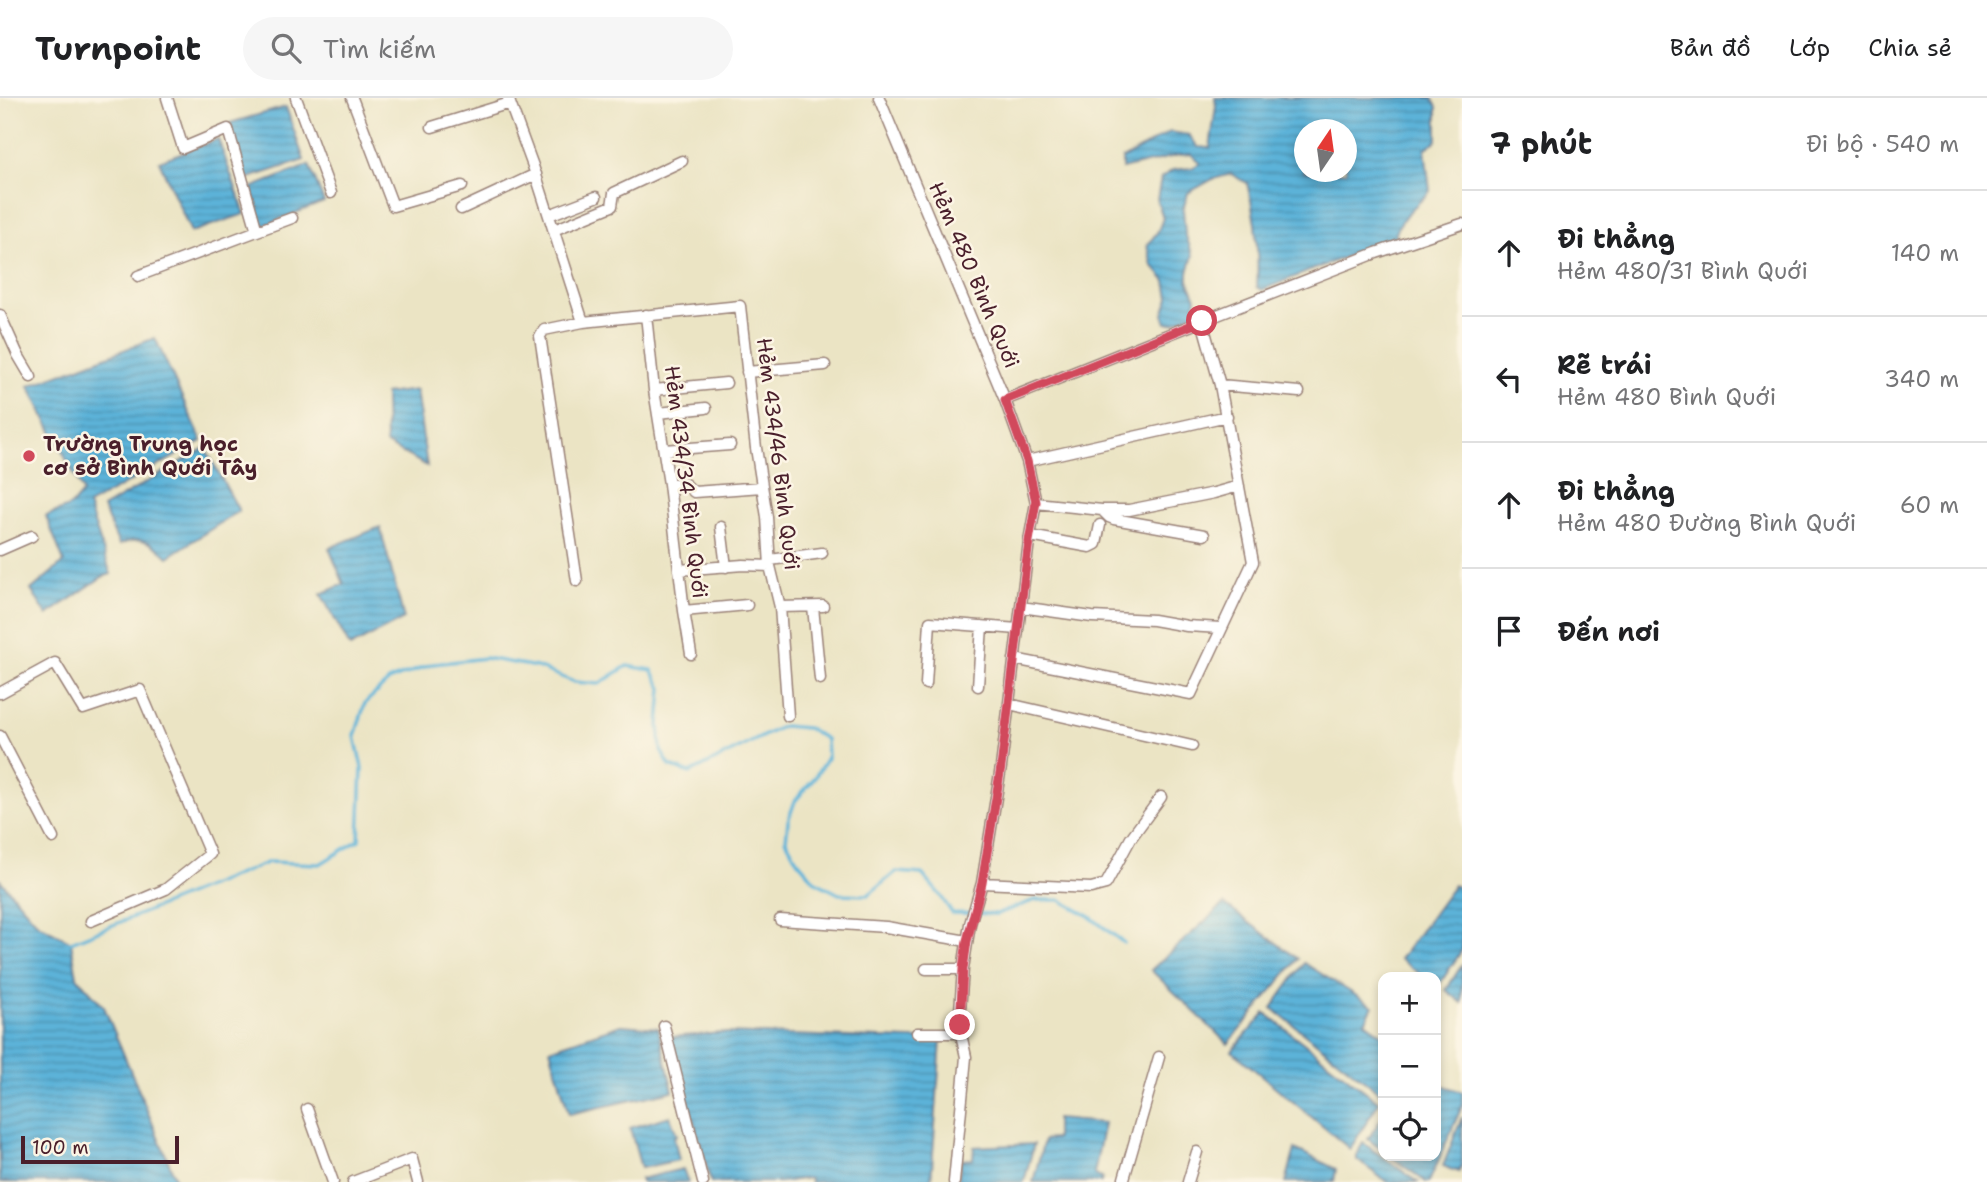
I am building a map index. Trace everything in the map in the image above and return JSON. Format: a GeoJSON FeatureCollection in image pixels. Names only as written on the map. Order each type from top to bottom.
{"type":"FeatureCollection","features":[{"type":"Feature","properties":{"kind":"street"},"geometry":{"type":"LineString","coordinates":[[167,98],[183,148],[228,129],[257,231]]}},
{"type":"Feature","properties":{"kind":"street"},"geometry":{"type":"LineString","coordinates":[[296,98],[331,193]]}},
{"type":"Feature","properties":{"kind":"street"},"geometry":{"type":"LineString","coordinates":[[352,98],[393,206],[461,186]]}},
{"type":"Feature","properties":{"kind":"street","name":"Hẻm 480 Bình Quới"},"geometry":{"type":"LineString","coordinates":[[879,98],[1005,400],[1027,461],[1036,502],[982,883],[970,924],[963,969],[960,1025],[966,1057],[954,1182]]}},
{"type":"Feature","properties":{"kind":"street"},"geometry":{"type":"LineString","coordinates":[[432,127],[509,100],[536,173],[583,322]]}},
{"type":"Feature","properties":{"kind":"street"},"geometry":{"type":"LineString","coordinates":[[554,230],[612,206],[614,192],[682,161]]}},
{"type":"Feature","properties":{"kind":"street"},"geometry":{"type":"LineString","coordinates":[[461,209],[536,173]]}},
{"type":"Feature","properties":{"kind":"street"},"geometry":{"type":"LineString","coordinates":[[549,215],[596,197]]}},
{"type":"Feature","properties":{"kind":"street"},"geometry":{"type":"LineString","coordinates":[[138,276],[292,218]]}},
{"type":"Feature","properties":{"kind":"street"},"geometry":{"type":"LineString","coordinates":[[1005,400],[1376,253],[1462,224]]}},
{"type":"Feature","properties":{"kind":"street","name":"Hẻm 434/46 Bình Quới"},"geometry":{"type":"LineString","coordinates":[[646,315],[740,306],[767,517],[770,562],[780,607],[788,716]]}},
{"type":"Feature","properties":{"kind":"street"},"geometry":{"type":"LineString","coordinates":[[0,315],[31,377]]}},
{"type":"Feature","properties":{"kind":"street"},"geometry":{"type":"LineString","coordinates":[[577,581],[540,336],[544,330],[583,322],[646,315]]}},
{"type":"Feature","properties":{"kind":"street","name":"Hẻm 434/34 Bình Quới"},"geometry":{"type":"LineString","coordinates":[[646,315],[691,654]]}},
{"type":"Feature","properties":{"kind":"street"},"geometry":{"type":"LineString","coordinates":[[1014,659],[1191,694],[1253,562],[1227,416],[1202,321]]}},
{"type":"Feature","properties":{"kind":"street"},"geometry":{"type":"LineString","coordinates":[[747,372],[825,365]]}},
{"type":"Feature","properties":{"kind":"street"},"geometry":{"type":"LineString","coordinates":[[654,390],[726,383]]}},
{"type":"Feature","properties":{"kind":"street"},"geometry":{"type":"LineString","coordinates":[[1220,385],[1299,392]]}},
{"type":"Feature","properties":{"kind":"street"},"geometry":{"type":"LineString","coordinates":[[658,413],[706,408]]}},
{"type":"Feature","properties":{"kind":"street"},"geometry":{"type":"LineString","coordinates":[[1027,461],[1227,416]]}},
{"type":"Feature","properties":{"kind":"street"},"geometry":{"type":"LineString","coordinates":[[664,450],[730,446]]}},
{"type":"Feature","properties":{"kind":"street"},"geometry":{"type":"LineString","coordinates":[[669,484],[685,484],[694,492],[762,487]]}},
{"type":"Feature","properties":{"kind":"street"},"geometry":{"type":"LineString","coordinates":[[1036,502],[1102,510],[1129,510],[1239,486]]}},
{"type":"Feature","properties":{"kind":"street"},"geometry":{"type":"LineString","coordinates":[[1102,510],[1114,519],[1204,535]]}},
{"type":"Feature","properties":{"kind":"street"},"geometry":{"type":"LineString","coordinates":[[1030,536],[1090,547],[1096,544],[1100,525]]}},
{"type":"Feature","properties":{"kind":"street"},"geometry":{"type":"LineString","coordinates":[[721,527],[726,567]]}},
{"type":"Feature","properties":{"kind":"street"},"geometry":{"type":"LineString","coordinates":[[0,550],[32,536]]}},
{"type":"Feature","properties":{"kind":"street"},"geometry":{"type":"LineString","coordinates":[[679,570],[770,562],[822,553]]}},
{"type":"Feature","properties":{"kind":"street"},"geometry":{"type":"LineString","coordinates":[[684,611],[747,606]]}},
{"type":"Feature","properties":{"kind":"street"},"geometry":{"type":"LineString","coordinates":[[780,607],[818,606],[820,679]]}},
{"type":"Feature","properties":{"kind":"street"},"geometry":{"type":"LineString","coordinates":[[1021,607],[1092,617],[1153,620],[1221,628]]}},
{"type":"Feature","properties":{"kind":"street"},"geometry":{"type":"LineString","coordinates":[[926,684],[930,622],[1018,628]]}},
{"type":"Feature","properties":{"kind":"street"},"geometry":{"type":"LineString","coordinates":[[978,686],[982,626]]}},
{"type":"Feature","properties":{"kind":"street"},"geometry":{"type":"LineString","coordinates":[[0,693],[55,663],[83,709],[140,690],[210,854],[166,889],[91,921]]}},
{"type":"Feature","properties":{"kind":"street"},"geometry":{"type":"LineString","coordinates":[[1009,705],[1192,746]]}},
{"type":"Feature","properties":{"kind":"street"},"geometry":{"type":"LineString","coordinates":[[0,736],[53,838]]}},
{"type":"Feature","properties":{"kind":"street"},"geometry":{"type":"LineString","coordinates":[[982,883],[1091,888],[1106,884],[1131,838],[1161,797]]}},
{"type":"Feature","properties":{"kind":"street"},"geometry":{"type":"LineString","coordinates":[[780,920],[886,927],[967,941]]}},
{"type":"Feature","properties":{"kind":"street"},"geometry":{"type":"LineString","coordinates":[[926,970],[963,969]]}},
{"type":"Feature","properties":{"kind":"street"},"geometry":{"type":"LineString","coordinates":[[664,1026],[703,1182]]}},
{"type":"Feature","properties":{"kind":"street"},"geometry":{"type":"LineString","coordinates":[[917,1033],[961,1033]]}},
{"type":"Feature","properties":{"kind":"street"},"geometry":{"type":"LineString","coordinates":[[1123,1182],[1159,1057]]}},
{"type":"Feature","properties":{"kind":"street"},"geometry":{"type":"LineString","coordinates":[[307,1109],[333,1182]]}},
{"type":"Feature","properties":{"kind":"street"},"geometry":{"type":"LineString","coordinates":[[1188,1182],[1197,1152]]}},
{"type":"Feature","properties":{"kind":"street"},"geometry":{"type":"LineString","coordinates":[[353,1182],[412,1159],[418,1182]]}},
{"type":"Feature","properties":{"kind":"water"},"geometry":{"type":"Polygon","coordinates":[[[1215,98],[1432,98],[1437,107],[1437,140],[1425,149],[1430,191],[1405,217],[1395,237],[1262,290],[1257,287],[1256,235],[1247,183],[1231,174],[1213,179],[1188,193],[1183,209],[1185,233],[1193,256],[1188,280],[1196,298],[1196,312],[1173,323],[1166,323],[1163,314],[1169,298],[1166,281],[1152,265],[1147,246],[1158,231],[1163,218],[1157,200],[1161,178],[1173,170],[1192,168],[1200,163],[1191,154],[1122,169],[1122,159],[1170,132],[1189,135],[1198,147],[1210,148],[1215,98]]]}},
{"type":"Feature","properties":{"kind":"water"},"geometry":{"type":"Polygon","coordinates":[[[286,107],[304,160],[246,179],[230,123],[286,107]]]}},
{"type":"Feature","properties":{"kind":"water"},"geometry":{"type":"Polygon","coordinates":[[[218,139],[245,214],[191,232],[159,161],[218,139]]]}},
{"type":"Feature","properties":{"kind":"water"},"geometry":{"type":"Polygon","coordinates":[[[309,165],[324,202],[262,226],[251,188],[309,165]]]}},
{"type":"Feature","properties":{"kind":"water"},"geometry":{"type":"Polygon","coordinates":[[[155,338],[202,441],[88,505],[111,574],[102,577],[47,615],[31,590],[64,562],[46,516],[71,506],[83,492],[29,386],[155,338]]]}},
{"type":"Feature","properties":{"kind":"water"},"geometry":{"type":"Polygon","coordinates":[[[416,390],[427,466],[386,444],[385,394],[416,390]]]}},
{"type":"Feature","properties":{"kind":"water"},"geometry":{"type":"Polygon","coordinates":[[[205,448],[239,511],[168,557],[146,541],[134,540],[119,545],[103,508],[205,448]]]}},
{"type":"Feature","properties":{"kind":"water"},"geometry":{"type":"Polygon","coordinates":[[[380,527],[404,619],[350,647],[321,594],[344,584],[329,548],[380,527]]]}},
{"type":"Feature","properties":{"kind":"water"},"geometry":{"type":"Polygon","coordinates":[[[0,880],[38,924],[71,942],[77,977],[104,1007],[177,1182],[0,1182],[0,880]]]}},
{"type":"Feature","properties":{"kind":"water"},"geometry":{"type":"Polygon","coordinates":[[[1454,885],[1462,890],[1462,950],[1441,982],[1441,972],[1417,972],[1400,959],[1454,885]]]}},
{"type":"Feature","properties":{"kind":"water"},"geometry":{"type":"Polygon","coordinates":[[[1224,904],[1298,959],[1228,1044],[1151,970],[1224,904]]]}},
{"type":"Feature","properties":{"kind":"water"},"geometry":{"type":"Polygon","coordinates":[[[1304,963],[1373,1006],[1365,1022],[1378,1031],[1378,1091],[1272,1008],[1304,963]]]}},
{"type":"Feature","properties":{"kind":"water"},"geometry":{"type":"Polygon","coordinates":[[[1462,965],[1462,1003],[1446,990],[1462,965]]]}},
{"type":"Feature","properties":{"kind":"water"},"geometry":{"type":"Polygon","coordinates":[[[1265,1013],[1378,1104],[1350,1149],[1232,1051],[1265,1013]]]}},
{"type":"Feature","properties":{"kind":"water"},"geometry":{"type":"Polygon","coordinates":[[[621,1025],[658,1028],[673,1091],[569,1114],[550,1049],[621,1025]]]}},
{"type":"Feature","properties":{"kind":"water"},"geometry":{"type":"Polygon","coordinates":[[[724,1033],[941,1040],[931,1182],[810,1182],[809,1178],[780,1182],[711,1182],[670,1037],[724,1033]]]}},
{"type":"Feature","properties":{"kind":"water"},"geometry":{"type":"Polygon","coordinates":[[[1441,1085],[1462,1092],[1462,1106],[1441,1154],[1441,1085]]]}},
{"type":"Feature","properties":{"kind":"water"},"geometry":{"type":"Polygon","coordinates":[[[670,1116],[677,1135],[674,1137],[679,1160],[641,1168],[630,1128],[670,1116]]]}},
{"type":"Feature","properties":{"kind":"water"},"geometry":{"type":"Polygon","coordinates":[[[1462,1117],[1462,1165],[1459,1172],[1443,1166],[1462,1117]]]}},
{"type":"Feature","properties":{"kind":"water"},"geometry":{"type":"Polygon","coordinates":[[[1056,1119],[1104,1123],[1094,1174],[1102,1178],[1101,1182],[1033,1182],[1044,1140],[1056,1139],[1056,1119]]]}},
{"type":"Feature","properties":{"kind":"water"},"geometry":{"type":"Polygon","coordinates":[[[1378,1124],[1378,1147],[1368,1139],[1378,1124]]]}},
{"type":"Feature","properties":{"kind":"water"},"geometry":{"type":"Polygon","coordinates":[[[1363,1143],[1378,1154],[1378,1161],[1388,1161],[1418,1182],[1387,1182],[1357,1160],[1363,1143]]]}},
{"type":"Feature","properties":{"kind":"water"},"geometry":{"type":"Polygon","coordinates":[[[1034,1144],[1024,1182],[958,1182],[961,1160],[973,1159],[974,1147],[1034,1144]]]}},
{"type":"Feature","properties":{"kind":"water"},"geometry":{"type":"Polygon","coordinates":[[[1295,1149],[1336,1169],[1334,1182],[1286,1182],[1295,1149]]]}},
{"type":"Feature","properties":{"kind":"water"},"geometry":{"type":"Polygon","coordinates":[[[1397,1161],[1438,1161],[1429,1182],[1397,1161]]]}},
{"type":"Feature","properties":{"kind":"water"},"geometry":{"type":"Polygon","coordinates":[[[683,1169],[688,1182],[641,1182],[640,1179],[683,1169]]]}},
{"type":"Feature","properties":{"kind":"waterway"},"geometry":{"type":"LineString","coordinates":[[66,943],[269,862],[320,864],[359,840],[362,768],[355,736],[365,703],[390,680],[433,664],[485,658],[537,667],[574,682],[599,684],[627,666],[652,670],[662,688],[659,725],[661,751],[670,766],[690,773],[783,726],[807,728],[826,739],[827,758],[795,801],[788,821],[786,840],[797,860],[816,882],[839,894],[868,895],[896,872],[922,874],[952,913],[997,914],[1035,900],[1060,900],[1089,916],[1124,943]]}},
{"type":"Feature","properties":{"kind":"place","name":"Trường Trung học cơ sở Bình Quới Tây"},"geometry":{"type":"Point","coordinates":[29,456]}},
{"type":"Feature","properties":{"kind":"route"},"geometry":{"type":"LineString","coordinates":[[960,1025],[967,941],[979,899],[1001,767],[1036,502],[1027,461],[1005,400],[1202,321]]}}]}
